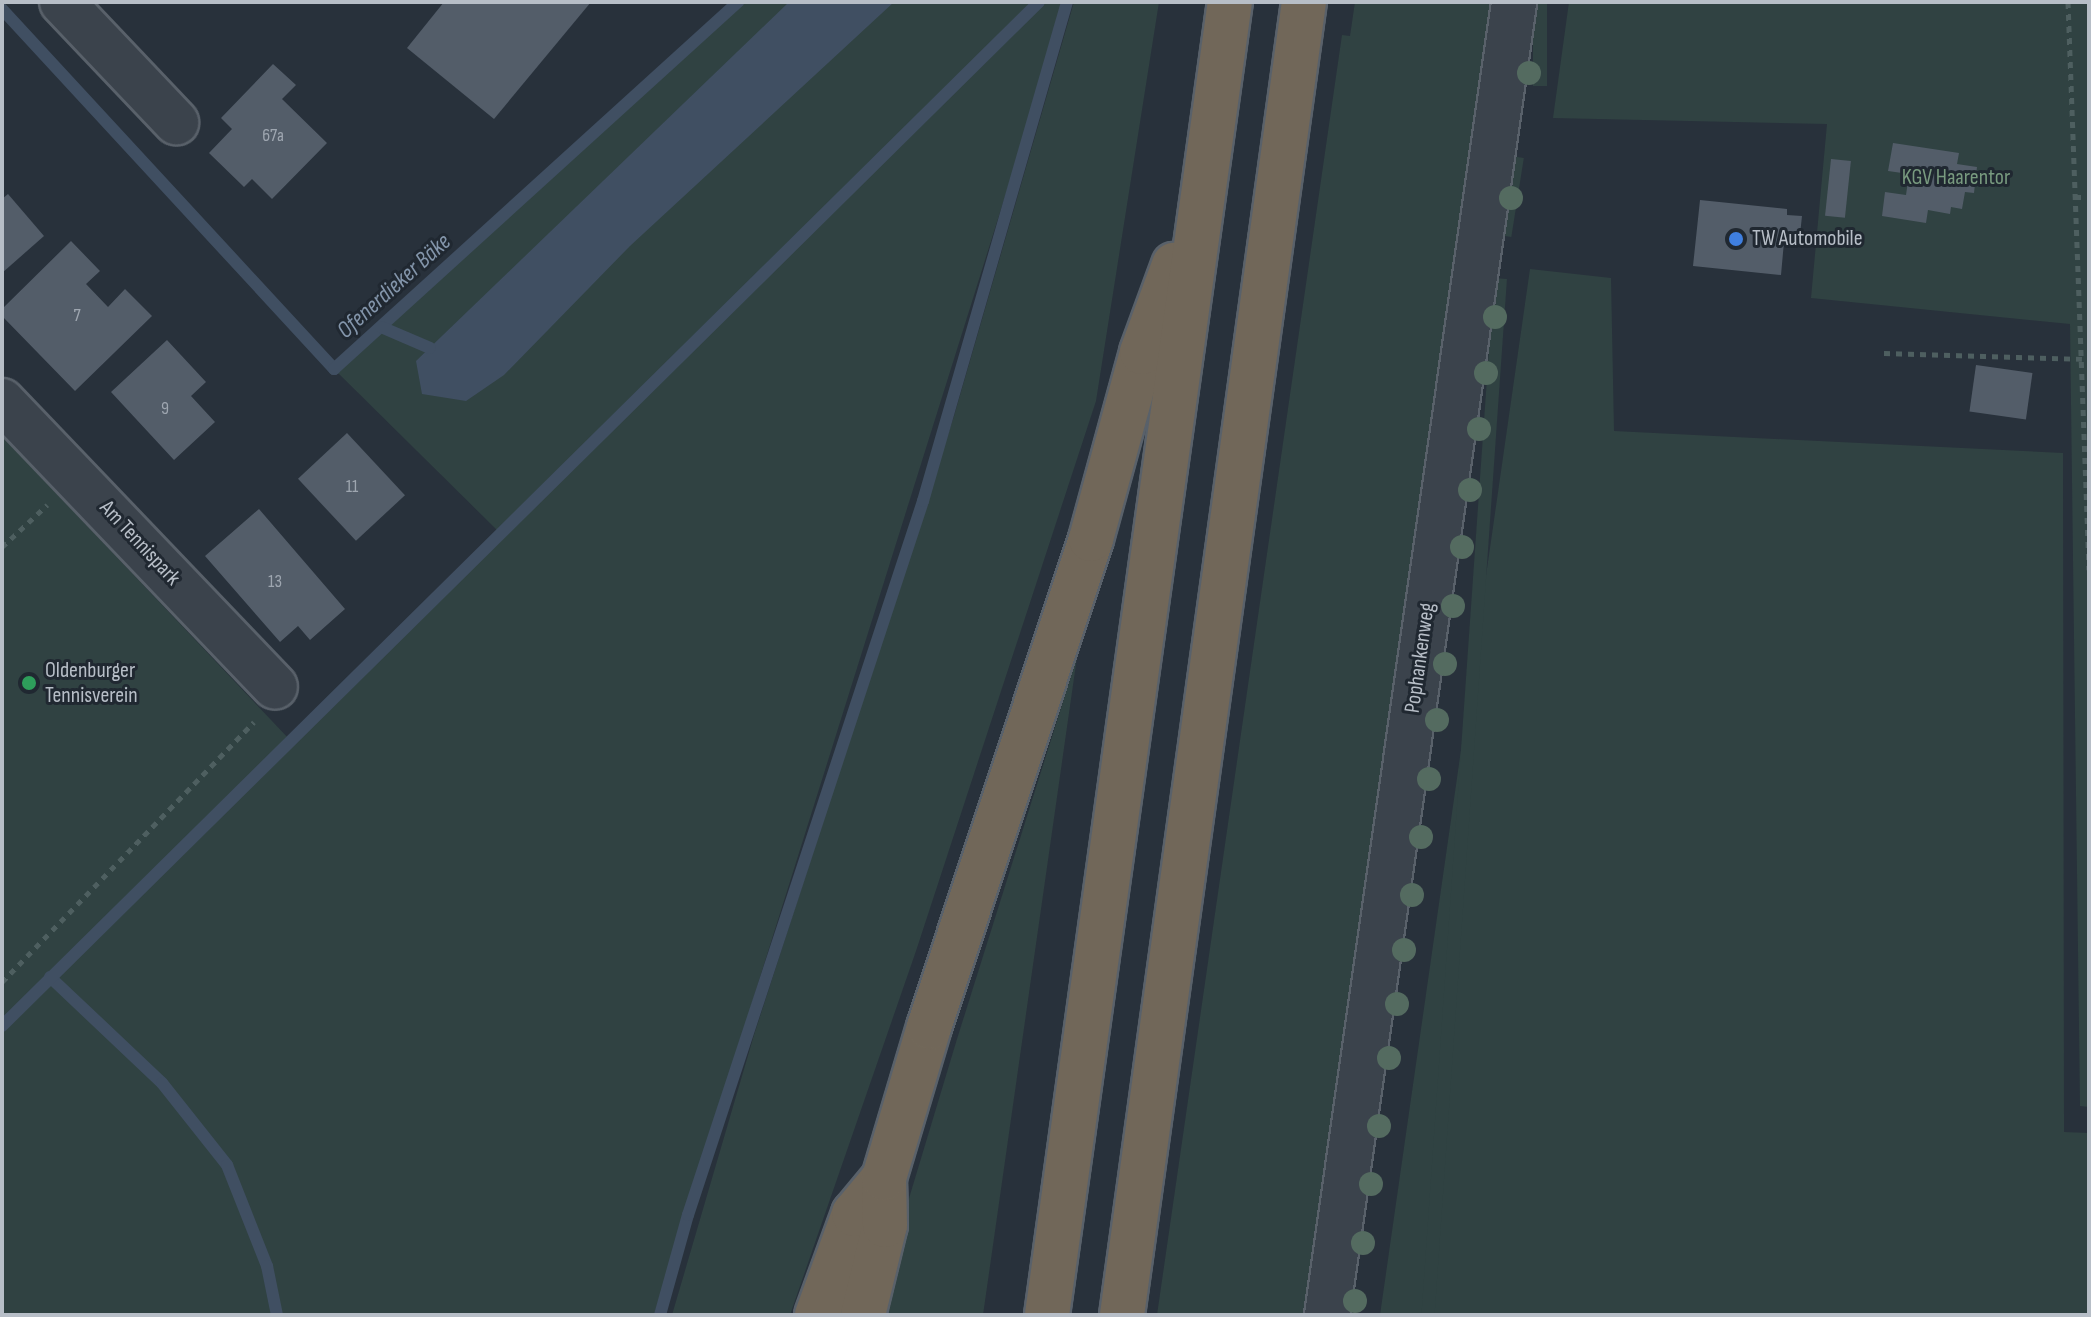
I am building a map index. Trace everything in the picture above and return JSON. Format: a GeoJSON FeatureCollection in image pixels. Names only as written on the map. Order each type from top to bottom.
{"type":"FeatureCollection","features":[{"type":"Feature","properties":{"kind":"highway"},"geometry":{"type":"LineString","coordinates":[[1047,1315],[1230,2]]}},
{"type":"Feature","properties":{"kind":"highway"},"geometry":{"type":"LineString","coordinates":[[1122,1315],[1304,2]]}},
{"type":"Feature","properties":{"kind":"highway"},"geometry":{"type":"LineString","coordinates":[[863,1315],[885,1225],[884,1178],[929,1027],[1091,539],[1142,352],[1203,187]]}},
{"type":"Feature","properties":{"kind":"highway"},"geometry":{"type":"LineString","coordinates":[[817,1315],[854,1214],[884,1178]]}},
{"type":"Feature","properties":{"kind":"street"},"geometry":{"type":"LineString","coordinates":[[62,2],[176,122]]}},
{"type":"Feature","properties":{"kind":"street","name":"Pophankenweg"},"geometry":{"type":"LineString","coordinates":[[1327,1315],[1514,2]]}},
{"type":"Feature","properties":{"kind":"street","name":"Am Tennispark"},"geometry":{"type":"LineString","coordinates":[[2,401],[78,477],[275,687]]}},
{"type":"Feature","properties":{"kind":"path"},"geometry":{"type":"LineString","coordinates":[[2068,2],[2089,570]]}},
{"type":"Feature","properties":{"kind":"path"},"geometry":{"type":"LineString","coordinates":[[2075,197],[2089,197]]}},
{"type":"Feature","properties":{"kind":"path"},"geometry":{"type":"LineString","coordinates":[[1884,353],[2082,359]]}},
{"type":"Feature","properties":{"kind":"path"},"geometry":{"type":"LineString","coordinates":[[2,547],[78,477]]}},
{"type":"Feature","properties":{"kind":"path"},"geometry":{"type":"LineString","coordinates":[[2,982],[247,733],[275,687]]}},
{"type":"Feature","properties":{"kind":"green space"},"geometry":{"type":"Polygon","coordinates":[[[738,2],[1066,2],[654,1315],[2,1315],[2,436],[290,740],[500,533],[334,369],[738,2]]]}},
{"type":"Feature","properties":{"kind":"green space"},"geometry":{"type":"Polygon","coordinates":[[[1074,2],[1159,2],[1096,401],[916,951],[790,1315],[672,1315],[754,1035],[954,416],[1074,2]]]}},
{"type":"Feature","properties":{"kind":"green space"},"geometry":{"type":"Polygon","coordinates":[[[1355,2],[1492,2],[1306,1315],[1157,1315],[1342,35],[1350,36],[1355,2]]]}},
{"type":"Feature","properties":{"kind":"green space"},"geometry":{"type":"Polygon","coordinates":[[[1533,2],[1547,2],[1547,86],[1533,86],[1533,2]]]}},
{"type":"Feature","properties":{"kind":"green space","name":"KGV Haarentor"},"geometry":{"type":"Polygon","coordinates":[[[1569,2],[2089,2],[2089,1107],[2080,1106],[2070,324],[1811,298],[1827,124],[1553,118],[1569,2]]]}},
{"type":"Feature","properties":{"kind":"green space"},"geometry":{"type":"Polygon","coordinates":[[[1511,156],[1524,158],[1511,237],[1498,235],[1511,156]]]}},
{"type":"Feature","properties":{"kind":"green space"},"geometry":{"type":"Polygon","coordinates":[[[1530,269],[1611,278],[1614,431],[2063,453],[2064,1132],[2089,1133],[2089,1315],[1380,1315],[1530,269]]]}},
{"type":"Feature","properties":{"kind":"green space"},"geometry":{"type":"Polygon","coordinates":[[[1494,278],[1507,279],[1435,1315],[1421,1315],[1494,278]]]}},
{"type":"Feature","properties":{"kind":"green space"},"geometry":{"type":"Polygon","coordinates":[[[1077,657],[983,1315],[881,1315],[891,1258],[1077,657]]]}},
{"type":"Feature","properties":{"kind":"water"},"geometry":{"type":"Polygon","coordinates":[[[789,2],[894,2],[630,246],[504,375],[466,401],[422,394],[416,361],[789,2]]]}},
{"type":"Feature","properties":{"kind":"building"},"geometry":{"type":"Polygon","coordinates":[[[444,2],[591,2],[494,119],[407,48],[444,2]]]}},
{"type":"Feature","properties":{"kind":"building"},"geometry":{"type":"Polygon","coordinates":[[[273,64],[296,85],[282,99],[327,143],[272,199],[252,179],[244,187],[209,153],[232,129],[221,118],[273,64]]]}},
{"type":"Feature","properties":{"kind":"building"},"geometry":{"type":"Polygon","coordinates":[[[1893,143],[1959,153],[1957,164],[1977,167],[1974,193],[1965,192],[1962,209],[1951,207],[1950,214],[1928,210],[1926,223],[1882,216],[1885,192],[1906,195],[1909,174],[1888,171],[1893,143]]]}},
{"type":"Feature","properties":{"kind":"building"},"geometry":{"type":"Polygon","coordinates":[[[1831,159],[1851,161],[1845,218],[1825,216],[1831,159]]]}},
{"type":"Feature","properties":{"kind":"building"},"geometry":{"type":"Polygon","coordinates":[[[8,194],[44,236],[2,273],[2,199],[8,194]]]}},
{"type":"Feature","properties":{"kind":"building"},"geometry":{"type":"Polygon","coordinates":[[[1700,200],[1787,209],[1787,215],[1802,216],[1799,244],[1784,242],[1781,275],[1693,266],[1700,200]]]}},
{"type":"Feature","properties":{"kind":"building"},"geometry":{"type":"Polygon","coordinates":[[[71,241],[100,271],[86,284],[108,307],[125,289],[152,316],[75,391],[2,316],[2,309],[71,241]]]}},
{"type":"Feature","properties":{"kind":"building"},"geometry":{"type":"Polygon","coordinates":[[[167,340],[206,382],[191,396],[215,422],[174,460],[111,392],[167,340]]]}},
{"type":"Feature","properties":{"kind":"building"},"geometry":{"type":"Polygon","coordinates":[[[1976,365],[2032,373],[2026,419],[1969,412],[1976,365]]]}},
{"type":"Feature","properties":{"kind":"building"},"geometry":{"type":"Polygon","coordinates":[[[347,433],[405,495],[356,541],[298,479],[347,433]]]}},
{"type":"Feature","properties":{"kind":"building"},"geometry":{"type":"Polygon","coordinates":[[[259,509],[345,609],[310,640],[298,626],[280,642],[205,556],[259,509]]]}},
{"type":"Feature","properties":{"kind":"waterway","name":"Ofenerdieker Bäke"},"geometry":{"type":"LineString","coordinates":[[2,9],[334,369],[738,2]]}},
{"type":"Feature","properties":{"kind":"waterway"},"geometry":{"type":"LineString","coordinates":[[2,1026],[1039,2]]}},
{"type":"Feature","properties":{"kind":"waterway"},"geometry":{"type":"LineString","coordinates":[[660,1315],[688,1215],[923,501],[1067,2]]}},
{"type":"Feature","properties":{"kind":"waterway"},"geometry":{"type":"LineString","coordinates":[[381,327],[430,348]]}},
{"type":"Feature","properties":{"kind":"waterway"},"geometry":{"type":"LineString","coordinates":[[50,977],[162,1083],[227,1165],[267,1266],[277,1315]]}},
{"type":"Feature","properties":{"kind":"place","name":"TW Automobile"},"geometry":{"type":"Point","coordinates":[1736,239]}},
{"type":"Feature","properties":{"kind":"place","name":"Oldenburger Tennisverein"},"geometry":{"type":"Point","coordinates":[29,683]}}]}
